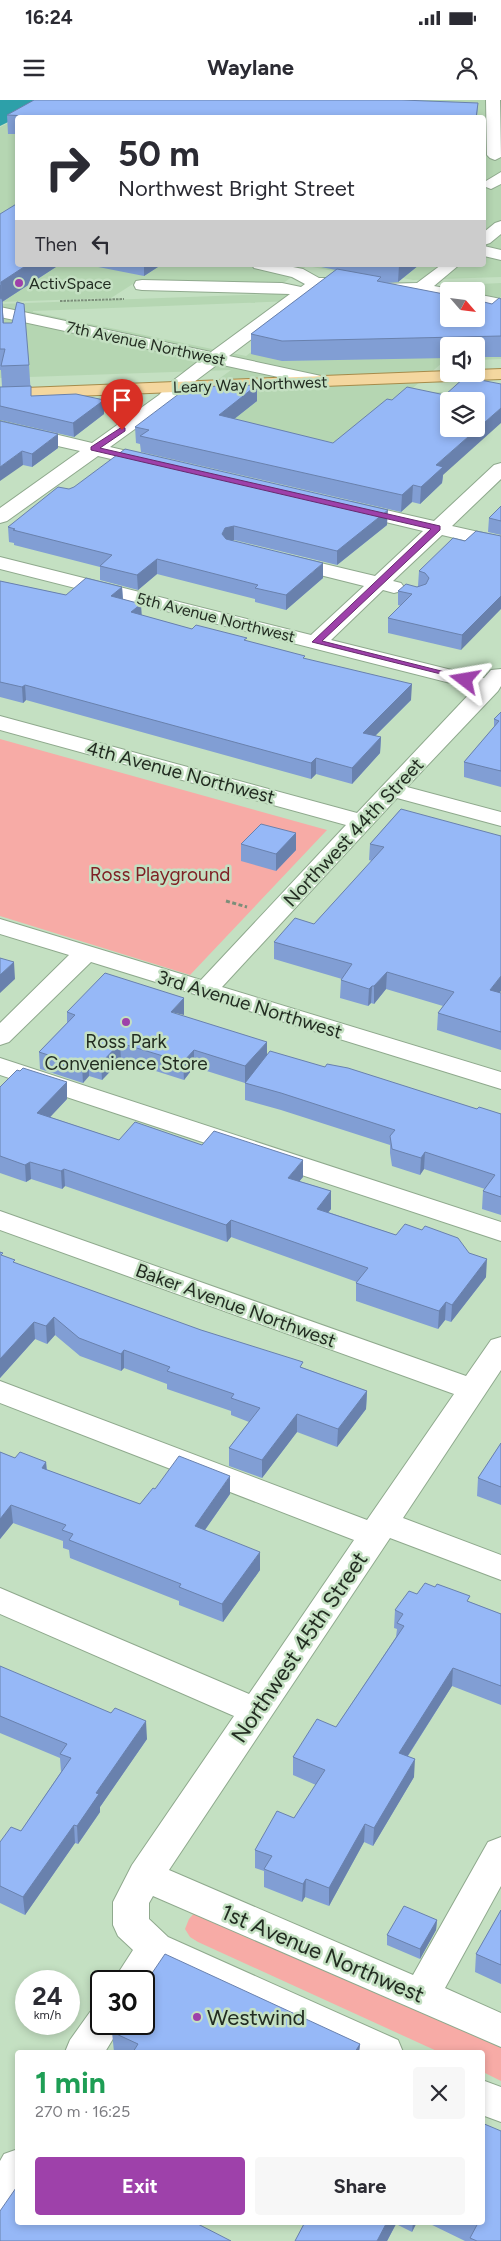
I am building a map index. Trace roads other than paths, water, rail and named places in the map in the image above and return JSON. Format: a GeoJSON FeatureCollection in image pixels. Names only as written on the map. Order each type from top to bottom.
{"type":"FeatureCollection","features":[{"type":"Feature","properties":{"kind":"main road","name":"Leary Way Northwest"},"geometry":{"type":"LineString","coordinates":[[0,394],[501,374]]}},
{"type":"Feature","properties":{"kind":"street"},"geometry":{"type":"LineString","coordinates":[[493,100],[495,108],[493,155]]}},
{"type":"Feature","properties":{"kind":"street"},"geometry":{"type":"LineString","coordinates":[[486,238],[501,226]]}},
{"type":"Feature","properties":{"kind":"street"},"geometry":{"type":"LineString","coordinates":[[486,251],[501,255]]}},
{"type":"Feature","properties":{"kind":"street"},"geometry":{"type":"LineString","coordinates":[[269,267],[297,273],[309,287]]}},
{"type":"Feature","properties":{"kind":"street"},"geometry":{"type":"LineString","coordinates":[[421,288],[448,267]]}},
{"type":"Feature","properties":{"kind":"street"},"geometry":{"type":"LineString","coordinates":[[142,285],[282,288],[346,283]]}},
{"type":"Feature","properties":{"kind":"street"},"geometry":{"type":"LineString","coordinates":[[0,517],[165,400],[176,386],[309,287]]}},
{"type":"Feature","properties":{"kind":"street"},"geometry":{"type":"LineString","coordinates":[[364,287],[381,290],[421,288],[440,292]]}},
{"type":"Feature","properties":{"kind":"street"},"geometry":{"type":"LineString","coordinates":[[485,301],[501,304]]}},
{"type":"Feature","properties":{"kind":"street","name":"7th Avenue Northwest"},"geometry":{"type":"LineString","coordinates":[[0,312],[320,381]]}},
{"type":"Feature","properties":{"kind":"street"},"geometry":{"type":"LineString","coordinates":[[0,427],[174,467]]}},
{"type":"Feature","properties":{"kind":"street"},"geometry":{"type":"LineString","coordinates":[[316,642],[501,469]]}},
{"type":"Feature","properties":{"kind":"street"},"geometry":{"type":"LineString","coordinates":[[332,504],[501,543]]}},
{"type":"Feature","properties":{"kind":"street"},"geometry":{"type":"LineString","coordinates":[[272,557],[410,591]]}},
{"type":"Feature","properties":{"kind":"street","name":"5th Avenue Northwest"},"geometry":{"type":"LineString","coordinates":[[0,563],[316,642],[495,680]]}},
{"type":"Feature","properties":{"kind":"street","name":"Northwest 44th Street"},"geometry":{"type":"LineString","coordinates":[[205,990],[495,680]]}},
{"type":"Feature","properties":{"kind":"street","name":"4th Avenue Northwest"},"geometry":{"type":"LineString","coordinates":[[0,723],[363,822]]}},
{"type":"Feature","properties":{"kind":"street"},"geometry":{"type":"LineString","coordinates":[[392,790],[501,818]]}},
{"type":"Feature","properties":{"kind":"street","name":"3rd Avenue Northwest"},"geometry":{"type":"LineString","coordinates":[[0,926],[501,1081]]}},
{"type":"Feature","properties":{"kind":"street"},"geometry":{"type":"LineString","coordinates":[[0,1037],[86,954]]}},
{"type":"Feature","properties":{"kind":"street"},"geometry":{"type":"LineString","coordinates":[[0,1066],[501,1232]]}},
{"type":"Feature","properties":{"kind":"street","name":"Baker Avenue Northwest"},"geometry":{"type":"LineString","coordinates":[[0,1220],[472,1390]]}},
{"type":"Feature","properties":{"kind":"street","name":"Northwest 45th Street"},"geometry":{"type":"LineString","coordinates":[[155,1948],[131,1925],[131,1902],[145,1876],[501,1347]]}},
{"type":"Feature","properties":{"kind":"street"},"geometry":{"type":"LineString","coordinates":[[0,1391],[378,1529],[501,1568]]}},
{"type":"Feature","properties":{"kind":"street"},"geometry":{"type":"LineString","coordinates":[[0,1600],[256,1711]]}},
{"type":"Feature","properties":{"kind":"street"},"geometry":{"type":"LineString","coordinates":[[420,1996],[501,1852]]}},
{"type":"Feature","properties":{"kind":"street","name":"1st Avenue Northwest"},"geometry":{"type":"LineString","coordinates":[[145,1876],[501,2030]]}},
{"type":"Feature","properties":{"kind":"street"},"geometry":{"type":"LineString","coordinates":[[140,1970],[155,1948],[380,2050]]}},
{"type":"Feature","properties":{"kind":"street"},"geometry":{"type":"LineString","coordinates":[[85,2050],[96,2035]]}},
{"type":"Feature","properties":{"kind":"street"},"geometry":{"type":"LineString","coordinates":[[485,2098],[501,2105]]}},
{"type":"Feature","properties":{"kind":"street"},"geometry":{"type":"LineString","coordinates":[[0,2200],[15,2172]]}},
{"type":"Feature","properties":{"kind":"water"},"geometry":{"type":"Polygon","coordinates":[[[0,100],[53,100],[22,115],[15,115],[15,119],[0,126],[0,100]]]}},
{"type":"Feature","properties":{"kind":"place","name":"ActivSpace"},"geometry":{"type":"Point","coordinates":[19,283]}},
{"type":"Feature","properties":{"kind":"place","name":"Ross Park Convenience Store"},"geometry":{"type":"Point","coordinates":[126,1022]}},
{"type":"Feature","properties":{"kind":"place","name":"Westwind"},"geometry":{"type":"Point","coordinates":[197,2017]}},
{"type":"Feature","properties":{"kind":"park label","name":"Ross Playground"},"geometry":{"type":"Point","coordinates":[160,874]}}]}
